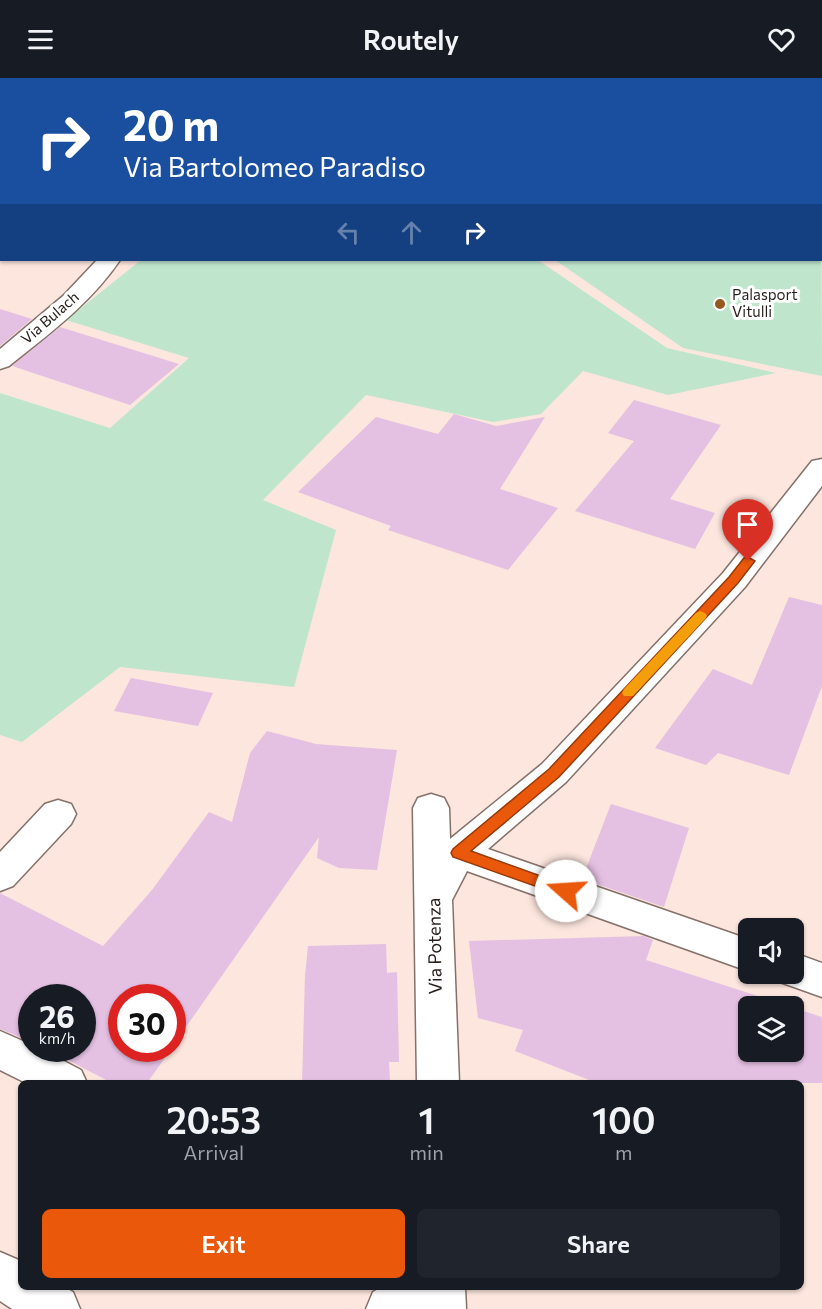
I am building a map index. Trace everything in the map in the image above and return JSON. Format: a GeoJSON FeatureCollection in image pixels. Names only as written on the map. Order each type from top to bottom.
{"type":"FeatureCollection","features":[{"type":"Feature","properties":{"kind":"street","name":"Via Bulach"},"geometry":{"type":"LineString","coordinates":[[0,361],[58,314],[104,267]]}},
{"type":"Feature","properties":{"kind":"street"},"geometry":{"type":"LineString","coordinates":[[434,898],[458,853],[562,764],[734,580],[822,467]]}},
{"type":"Feature","properties":{"kind":"street","name":"Via Potenza"},"geometry":{"type":"LineString","coordinates":[[432,808],[438,1080]]}},
{"type":"Feature","properties":{"kind":"street"},"geometry":{"type":"LineString","coordinates":[[0,876],[58,813]]}},
{"type":"Feature","properties":{"kind":"street"},"geometry":{"type":"LineString","coordinates":[[458,853],[738,951]]}},
{"type":"Feature","properties":{"kind":"street"},"geometry":{"type":"LineString","coordinates":[[804,974],[822,980]]}},
{"type":"Feature","properties":{"kind":"street"},"geometry":{"type":"LineString","coordinates":[[0,1049],[60,1080]]}},
{"type":"Feature","properties":{"kind":"street"},"geometry":{"type":"LineString","coordinates":[[0,1275],[18,1286]]}},
{"type":"Feature","properties":{"kind":"street"},"geometry":{"type":"LineString","coordinates":[[25,1290],[56,1309]]}},
{"type":"Feature","properties":{"kind":"street"},"geometry":{"type":"LineString","coordinates":[[390,1309],[420,1290]]}},
{"type":"Feature","properties":{"kind":"street"},"geometry":{"type":"LineString","coordinates":[[442,1290],[442,1309]]}},
{"type":"Feature","properties":{"kind":"green space"},"geometry":{"type":"Polygon","coordinates":[[[140,261],[539,261],[667,348],[776,373],[668,395],[583,371],[541,414],[493,422],[366,395],[263,500],[336,530],[294,687],[120,667],[22,742],[0,735],[0,393],[110,428],[189,358],[66,320],[140,261]]]}},
{"type":"Feature","properties":{"kind":"green space","name":"Palasport Vitulli"},"geometry":{"type":"Polygon","coordinates":[[[556,261],[821,261],[822,376],[683,348],[556,261]]]}},
{"type":"Feature","properties":{"kind":"building"},"geometry":{"type":"Polygon","coordinates":[[[0,309],[32,319],[0,346],[0,309]]]}},
{"type":"Feature","properties":{"kind":"building"},"geometry":{"type":"Polygon","coordinates":[[[60,327],[179,364],[130,405],[12,366],[60,327]]]}},
{"type":"Feature","properties":{"kind":"building"},"geometry":{"type":"Polygon","coordinates":[[[634,400],[721,425],[670,499],[715,513],[695,549],[575,511],[634,441],[608,433],[634,400]]]}},
{"type":"Feature","properties":{"kind":"building"},"geometry":{"type":"Polygon","coordinates":[[[454,414],[496,426],[545,417],[500,489],[558,508],[508,570],[388,530],[391,526],[298,492],[376,417],[438,434],[454,414]]]}},
{"type":"Feature","properties":{"kind":"building"},"geometry":{"type":"Polygon","coordinates":[[[789,597],[822,605],[822,686],[789,775],[718,753],[706,765],[655,748],[713,669],[752,685],[789,597]]]}},
{"type":"Feature","properties":{"kind":"building"},"geometry":{"type":"Polygon","coordinates":[[[131,678],[213,693],[198,726],[114,711],[131,678]]]}},
{"type":"Feature","properties":{"kind":"building"},"geometry":{"type":"Polygon","coordinates":[[[267,731],[316,744],[397,750],[377,870],[339,868],[317,858],[319,837],[186,1027],[186,984],[108,984],[108,1062],[162,1062],[149,1080],[106,1080],[72,1062],[96,1062],[96,984],[18,984],[18,1036],[0,1029],[0,893],[103,946],[152,890],[209,812],[232,822],[250,753],[267,731]]]}},
{"type":"Feature","properties":{"kind":"building"},"geometry":{"type":"Polygon","coordinates":[[[611,804],[689,828],[664,907],[582,879],[611,804]]]}},
{"type":"Feature","properties":{"kind":"building"},"geometry":{"type":"Polygon","coordinates":[[[644,936],[653,940],[646,960],[758,996],[738,996],[738,1062],[804,1062],[804,1011],[822,1017],[822,1083],[804,1083],[804,1080],[589,1080],[515,1051],[523,1030],[478,1018],[469,941],[644,936]]]}},
{"type":"Feature","properties":{"kind":"building"},"geometry":{"type":"Polygon","coordinates":[[[386,944],[387,973],[397,972],[399,1062],[389,1062],[390,1080],[302,1080],[308,946],[386,944]]]}},
{"type":"Feature","properties":{"kind":"slow traffic"},"geometry":{"type":"LineString","coordinates":[[629,693],[700,616]]}},
{"type":"Feature","properties":{"kind":"place","name":"Palasport Vitulli"},"geometry":{"type":"Point","coordinates":[720,304]}},
{"type":"Feature","properties":{"kind":"route"},"geometry":{"type":"LineString","coordinates":[[566,891],[458,853],[554,773],[734,580],[748,561]]}}]}
